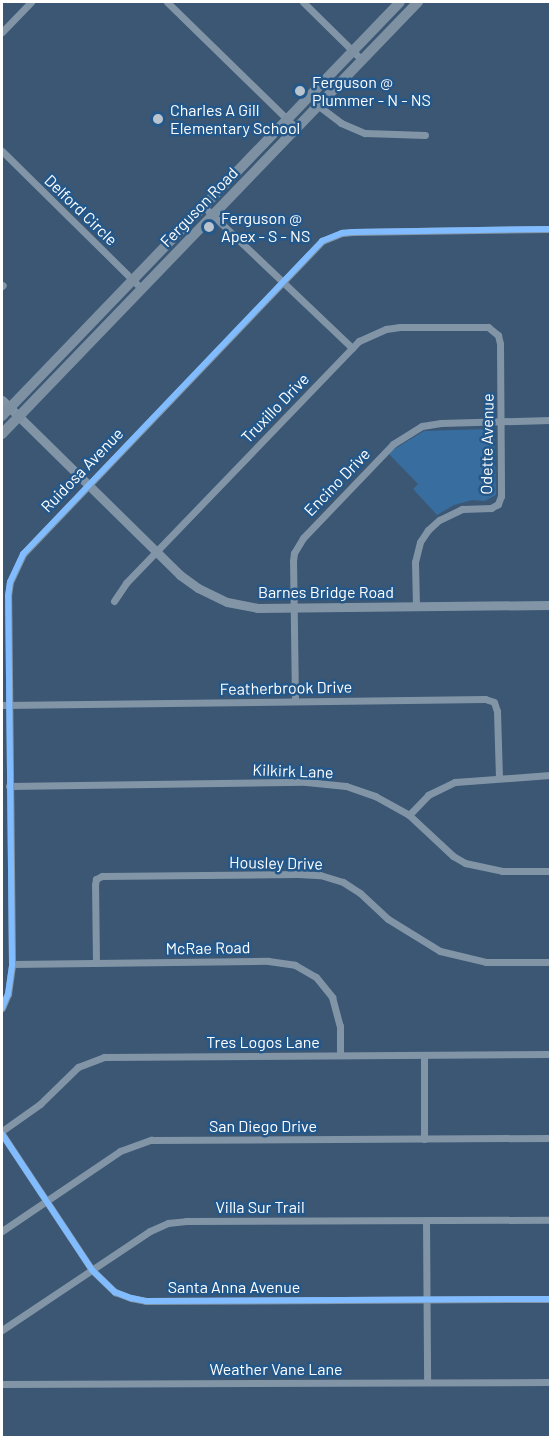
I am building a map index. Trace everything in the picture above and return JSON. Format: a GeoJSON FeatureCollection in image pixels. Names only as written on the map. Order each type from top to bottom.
{"type":"FeatureCollection","features":[{"type":"Feature","properties":{"kind":"main road","name":"Ferguson Road"},"geometry":{"type":"LineString","coordinates":[[4,408],[133,279],[400,2]]}},
{"type":"Feature","properties":{"kind":"main road","name":"Ferguson Road"},"geometry":{"type":"LineString","coordinates":[[2,434],[418,2]]}},
{"type":"Feature","properties":{"kind":"street"},"geometry":{"type":"LineString","coordinates":[[2,32],[31,2]]}},
{"type":"Feature","properties":{"kind":"street"},"geometry":{"type":"LineString","coordinates":[[167,2],[296,128]]}},
{"type":"Feature","properties":{"kind":"street"},"geometry":{"type":"LineString","coordinates":[[303,2],[362,60]]}},
{"type":"Feature","properties":{"kind":"street"},"geometry":{"type":"LineString","coordinates":[[308,97],[341,123],[365,133],[425,135]]}},
{"type":"Feature","properties":{"kind":"street","name":"Delford Circle"},"geometry":{"type":"LineString","coordinates":[[2,151],[141,288]]}},
{"type":"Feature","properties":{"kind":"street"},"geometry":{"type":"LineString","coordinates":[[203,206],[351,348]]}},
{"type":"Feature","properties":{"kind":"street","name":"Ruidosa Avenue"},"geometry":{"type":"LineString","coordinates":[[2,1008],[8,994],[12,964],[4,613],[10,582],[22,554],[322,241],[342,233],[550,229]]}},
{"type":"Feature","properties":{"kind":"street","name":"Truxillo Drive"},"geometry":{"type":"LineString","coordinates":[[114,601],[126,583],[351,348],[370,334],[400,327],[488,327],[498,335]]}},
{"type":"Feature","properties":{"kind":"street","name":"Odette Avenue"},"geometry":{"type":"LineString","coordinates":[[416,607],[415,562],[420,542],[428,530],[439,520],[462,509],[491,508],[498,504],[501,496],[503,422],[498,335]]}},
{"type":"Feature","properties":{"kind":"street","name":"Barnes Bridge Road"},"geometry":{"type":"LineString","coordinates":[[4,408],[19,417],[180,575],[212,596],[242,607],[550,605]]}},
{"type":"Feature","properties":{"kind":"street","name":"Encino Drive"},"geometry":{"type":"LineString","coordinates":[[295,701],[293,561],[298,543],[393,444],[422,426],[441,423],[550,420]]}},
{"type":"Feature","properties":{"kind":"street","name":"Featherbrook Drive"},"geometry":{"type":"LineString","coordinates":[[5,705],[485,699],[494,702],[497,711],[498,778]]}},
{"type":"Feature","properties":{"kind":"street"},"geometry":{"type":"LineString","coordinates":[[409,815],[428,795],[455,782],[550,775]]}},
{"type":"Feature","properties":{"kind":"street","name":"Kilkirk Lane"},"geometry":{"type":"LineString","coordinates":[[9,786],[325,783],[361,791],[409,815],[453,856],[465,863],[502,871],[550,871]]}},
{"type":"Feature","properties":{"kind":"street","name":"Housley Drive"},"geometry":{"type":"LineString","coordinates":[[96,963],[95,885],[96,879],[102,876],[298,874],[334,878],[352,886],[388,920],[440,951],[486,962],[550,962]]}},
{"type":"Feature","properties":{"kind":"street"},"geometry":{"type":"LineString","coordinates":[[2,877],[10,877]]}},
{"type":"Feature","properties":{"kind":"street","name":"McRae Road"},"geometry":{"type":"LineString","coordinates":[[12,964],[268,961],[295,965],[316,977],[332,998],[340,1026],[340,1055]]}},
{"type":"Feature","properties":{"kind":"street","name":"Tres Logos Lane"},"geometry":{"type":"LineString","coordinates":[[2,1132],[40,1104],[78,1067],[105,1057],[550,1054]]}},
{"type":"Feature","properties":{"kind":"street"},"geometry":{"type":"LineString","coordinates":[[424,1055],[424,1139]]}},
{"type":"Feature","properties":{"kind":"street","name":"Santa Anna Avenue"},"geometry":{"type":"LineString","coordinates":[[2,1132],[92,1270],[115,1292],[146,1301],[550,1299]]}},
{"type":"Feature","properties":{"kind":"street","name":"San Diego Drive"},"geometry":{"type":"LineString","coordinates":[[2,1231],[120,1151],[151,1140],[550,1138]]}},
{"type":"Feature","properties":{"kind":"street"},"geometry":{"type":"LineString","coordinates":[[426,1220],[427,1382]]}},
{"type":"Feature","properties":{"kind":"street","name":"Villa Sur Trail"},"geometry":{"type":"LineString","coordinates":[[2,1330],[150,1231],[168,1223],[186,1221],[550,1220]]}},
{"type":"Feature","properties":{"kind":"street","name":"Weather Vane Lane"},"geometry":{"type":"LineString","coordinates":[[2,1383],[550,1382]]}},
{"type":"Feature","properties":{"kind":"shaded area"},"geometry":{"type":"Polygon","coordinates":[[[489,429],[494,431],[496,495],[485,501],[472,500],[454,505],[437,515],[413,489],[418,484],[388,453],[424,431],[489,429]]]}},
{"type":"Feature","properties":{"kind":"cycle path"},"geometry":{"type":"LineString","coordinates":[[2,1008],[8,994],[12,964],[8,596],[10,582],[23,554],[322,241],[342,233],[353,232],[550,229]]}},
{"type":"Feature","properties":{"kind":"cycle path"},"geometry":{"type":"LineString","coordinates":[[2,1134],[92,1270],[115,1292],[131,1298],[146,1301],[550,1299]]}},
{"type":"Feature","properties":{"kind":"place","name":"Ferguson @ Plummer - N - NS"},"geometry":{"type":"Point","coordinates":[300,91]}},
{"type":"Feature","properties":{"kind":"place","name":"Charles A Gill Elementary School"},"geometry":{"type":"Point","coordinates":[158,119]}},
{"type":"Feature","properties":{"kind":"place","name":"Ferguson @ Apex - S - NS"},"geometry":{"type":"Point","coordinates":[209,227]}}]}
